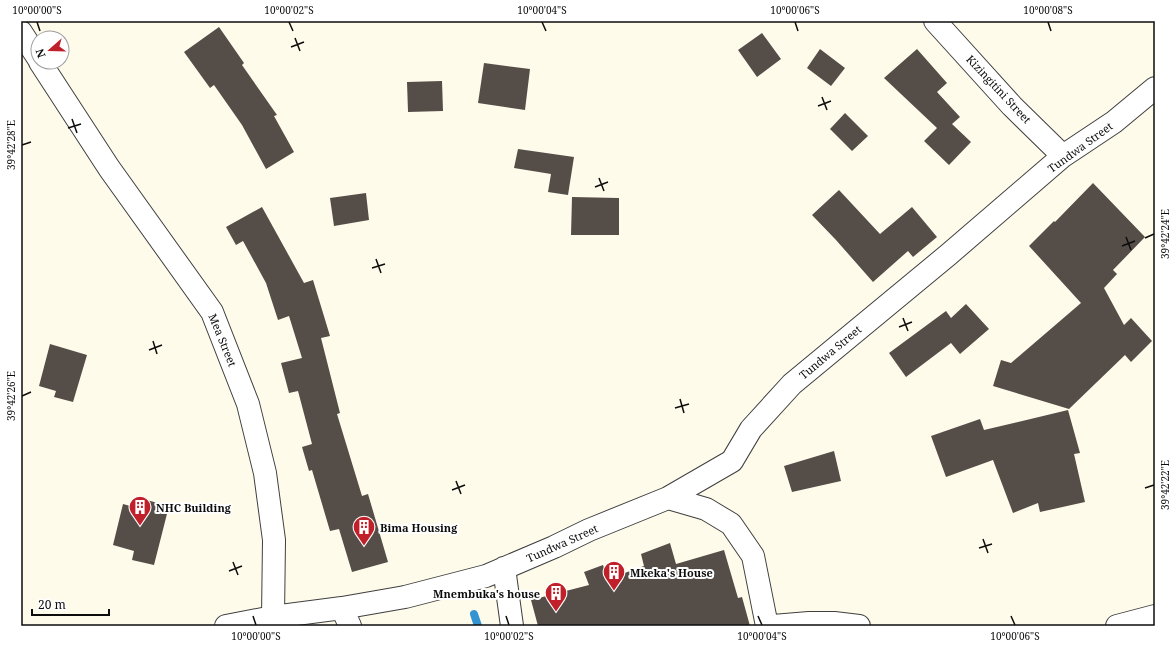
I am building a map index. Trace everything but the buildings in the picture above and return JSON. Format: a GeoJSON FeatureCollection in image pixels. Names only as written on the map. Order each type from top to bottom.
{"type":"FeatureCollection","features":[{"type":"Feature","properties":{"kind":"street","name":"Kizingitini Street"},"geometry":{"type":"LineString","coordinates":[[935,21],[1012,106],[1063,156]]}},
{"type":"Feature","properties":{"kind":"street"},"geometry":{"type":"LineString","coordinates":[[21,32],[30,46]]}},
{"type":"Feature","properties":{"kind":"street","name":"Mea Street"},"geometry":{"type":"LineString","coordinates":[[45,70],[109,168],[212,312],[248,404],[265,473],[274,540],[273,617]]}},
{"type":"Feature","properties":{"kind":"street","name":"Tundwa Street"},"geometry":{"type":"LineString","coordinates":[[226,626],[273,617],[346,617],[405,597],[495,572],[554,547],[589,530],[668,498],[732,461],[751,429],[792,384],[948,255],[1063,156],[1114,122],[1155,88]]}},
{"type":"Feature","properties":{"kind":"street"},"geometry":{"type":"LineString","coordinates":[[668,498],[706,509],[731,524],[753,556],[767,626]]}},
{"type":"Feature","properties":{"kind":"street"},"geometry":{"type":"LineString","coordinates":[[495,572],[512,626]]}},
{"type":"Feature","properties":{"kind":"street"},"geometry":{"type":"LineString","coordinates":[[773,626],[809,623],[834,623],[859,626]]}},
{"type":"Feature","properties":{"kind":"waterway"},"geometry":{"type":"LineString","coordinates":[[474,614],[478,626]]}},
{"type":"Feature","properties":{"kind":"place","name":"NHC Building"},"geometry":{"type":"Point","coordinates":[140,526]}},
{"type":"Feature","properties":{"kind":"place","name":"Bima Housing"},"geometry":{"type":"Point","coordinates":[364,546]}},
{"type":"Feature","properties":{"kind":"place","name":"Mkeka's House"},"geometry":{"type":"Point","coordinates":[614,592]}},
{"type":"Feature","properties":{"kind":"place","name":"Mnembuka's house"},"geometry":{"type":"Point","coordinates":[556,612]}}]}
